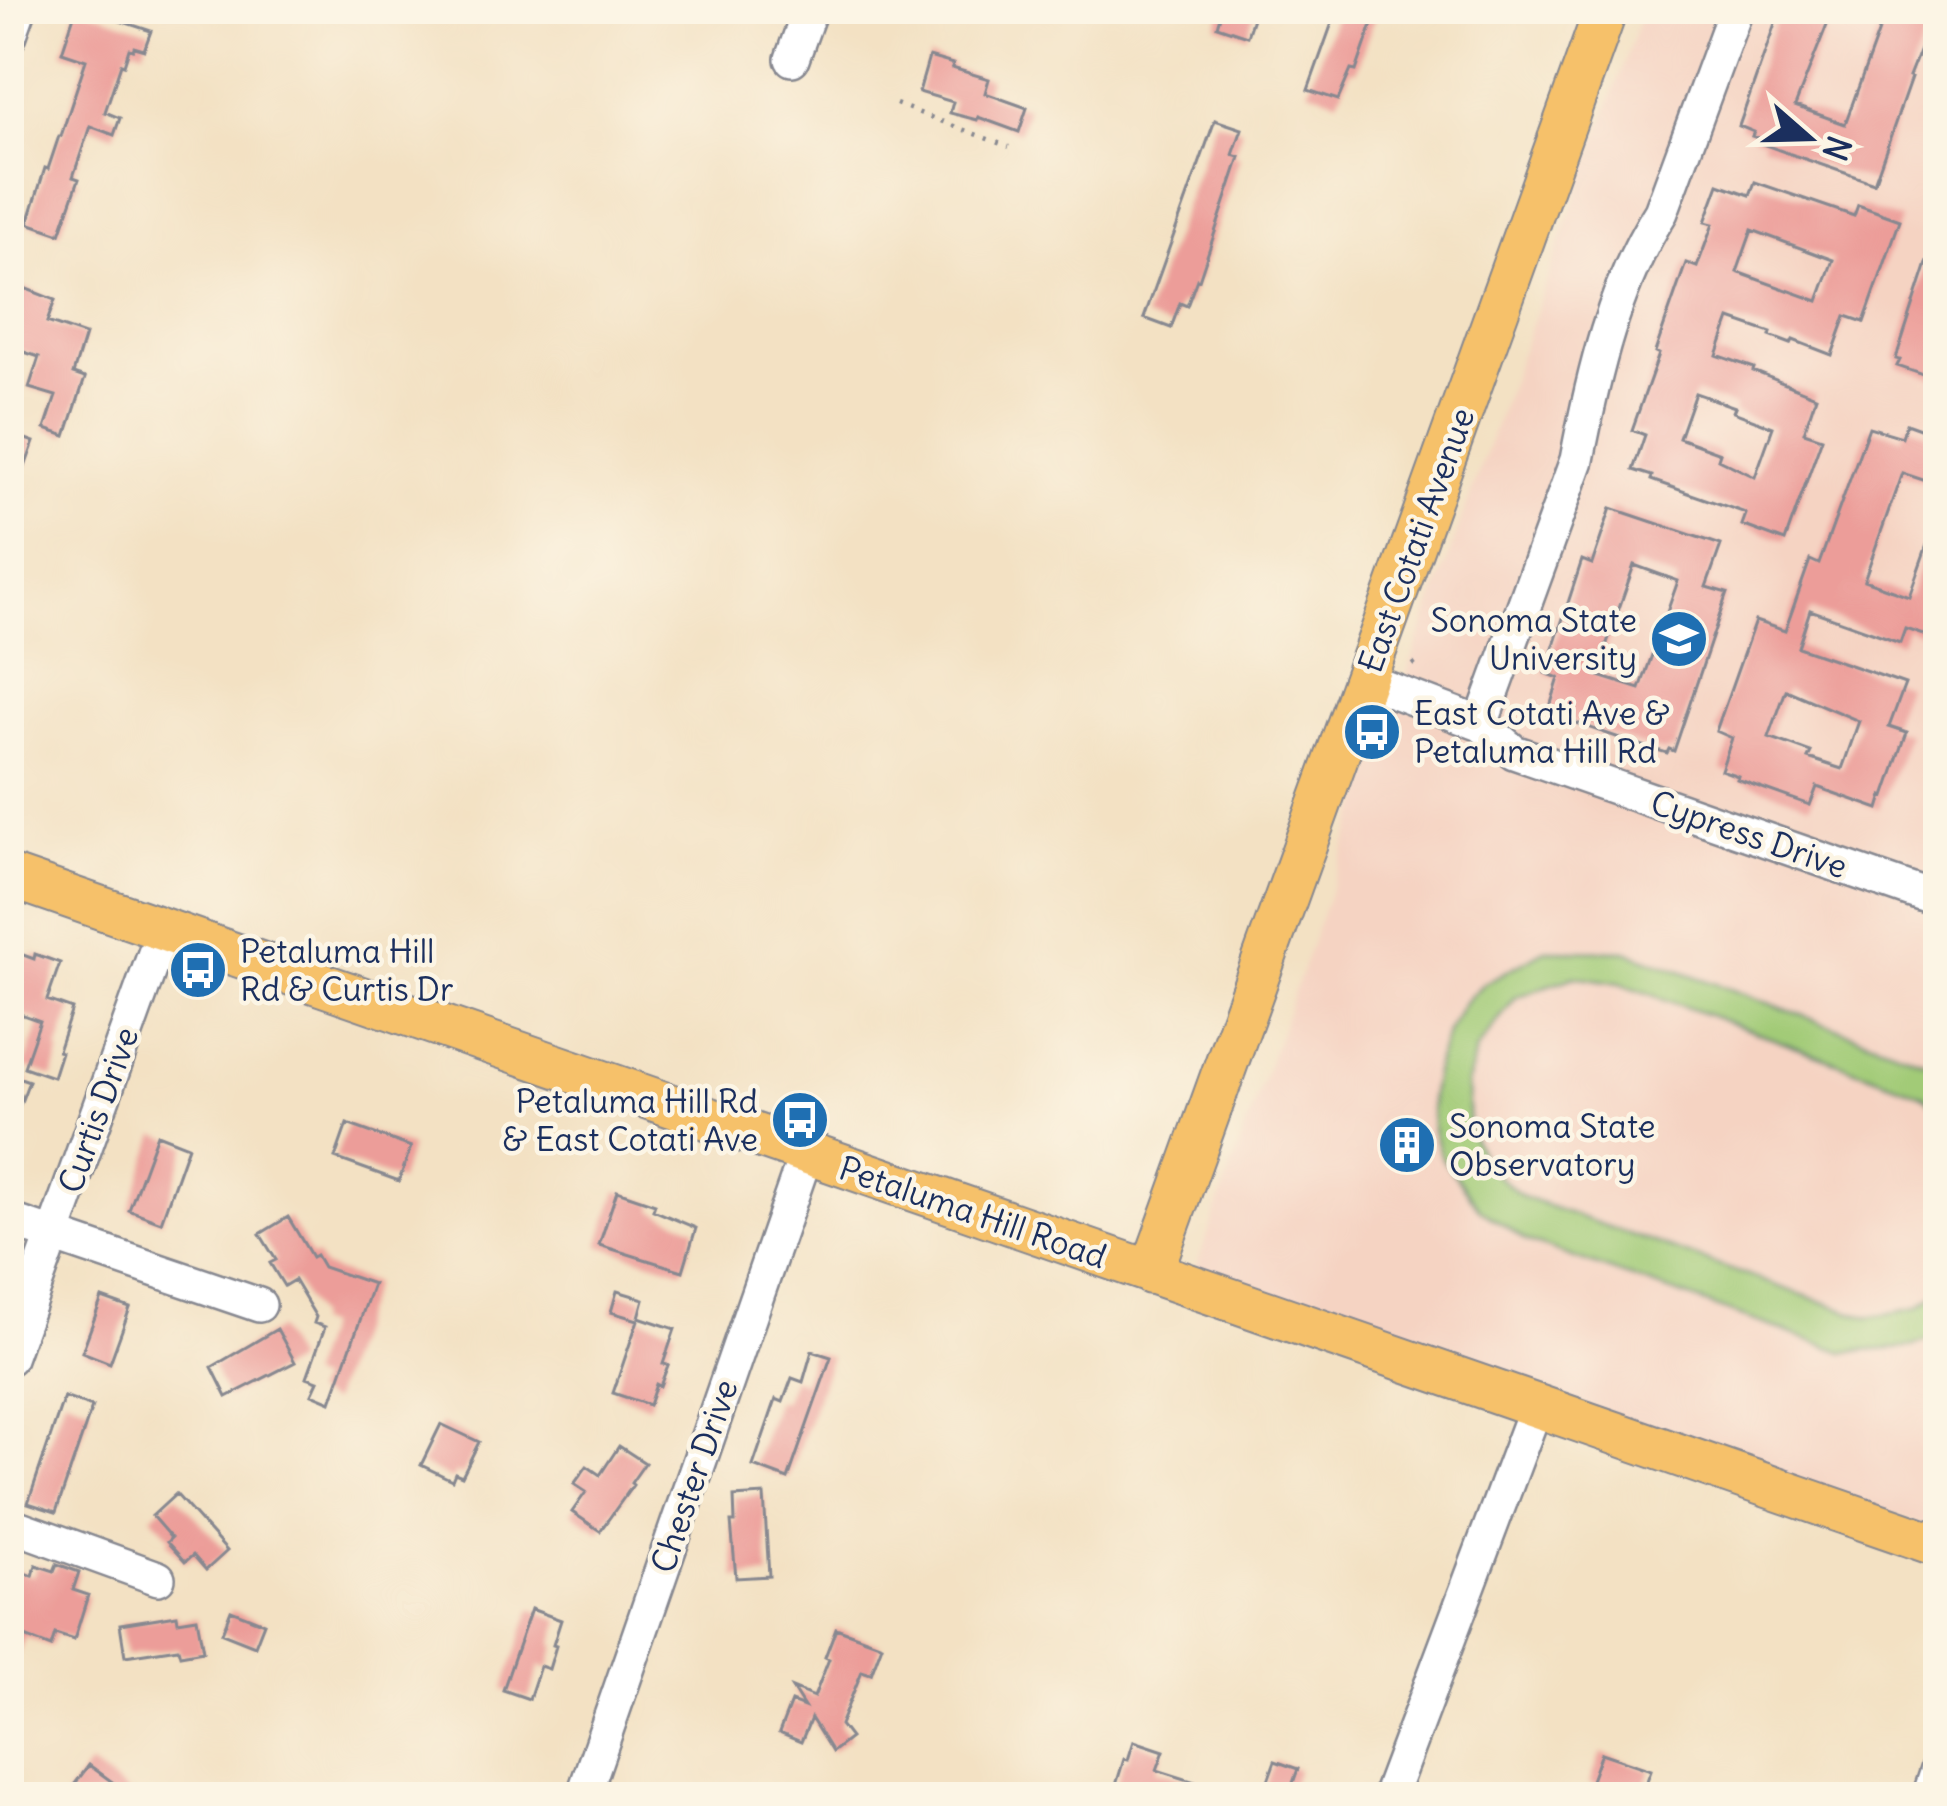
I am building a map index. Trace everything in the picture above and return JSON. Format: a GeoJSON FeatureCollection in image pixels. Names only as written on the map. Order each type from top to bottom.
{"type":"FeatureCollection","features":[{"type":"Feature","properties":{"kind":"main road","name":"East Cotati Avenue"},"geometry":{"type":"LineString","coordinates":[[1151,1273],[1606,9]]}},
{"type":"Feature","properties":{"kind":"main road","name":"Petaluma Hill Road"},"geometry":{"type":"LineString","coordinates":[[9,876],[1938,1545]]}},
{"type":"Feature","properties":{"kind":"street"},"geometry":{"type":"LineString","coordinates":[[9,37],[19,9]]}},
{"type":"Feature","properties":{"kind":"street"},"geometry":{"type":"LineString","coordinates":[[792,59],[810,9]]}},
{"type":"Feature","properties":{"kind":"street"},"geometry":{"type":"LineString","coordinates":[[1481,724],[1574,471],[1606,336],[1642,241],[1661,212],[1736,9]]}},
{"type":"Feature","properties":{"kind":"street","name":"Cypress Drive"},"geometry":{"type":"LineString","coordinates":[[1365,680],[1481,724],[1514,752],[1938,900]]}},
{"type":"Feature","properties":{"kind":"street","name":"Curtis Drive"},"geometry":{"type":"LineString","coordinates":[[9,1358],[163,931]]}},
{"type":"Feature","properties":{"kind":"street","name":"Chester Drive"},"geometry":{"type":"LineString","coordinates":[[583,1797],[806,1154]]}},
{"type":"Feature","properties":{"kind":"street"},"geometry":{"type":"LineString","coordinates":[[9,1220],[259,1306]]}},
{"type":"Feature","properties":{"kind":"street"},"geometry":{"type":"LineString","coordinates":[[1389,1797],[1536,1406]]}},
{"type":"Feature","properties":{"kind":"street"},"geometry":{"type":"LineString","coordinates":[[9,1523],[158,1578]]}},
{"type":"Feature","properties":{"kind":"street"},"geometry":{"type":"LineString","coordinates":[[1928,1797],[1938,1770]]}},
{"type":"Feature","properties":{"kind":"path"},"geometry":{"type":"LineString","coordinates":[[896,104],[1009,147]]}},
{"type":"Feature","properties":{"kind":"path"},"geometry":{"type":"LineString","coordinates":[[1413,665],[1420,658]]}},
{"type":"Feature","properties":{"kind":"shaded area","name":"Sonoma State University"},"geometry":{"type":"Polygon","coordinates":[[[1643,9],[1938,9],[1938,1530],[1196,1268],[1643,9]]]}},
{"type":"Feature","properties":{"kind":"green space"},"geometry":{"type":"Polygon","coordinates":[[[1545,950],[1626,951],[1938,1065],[1938,1107],[1924,1094],[1620,983],[1575,976],[1516,997],[1476,1050],[1467,1083],[1469,1131],[1487,1167],[1522,1197],[1869,1318],[1917,1309],[1938,1295],[1938,1338],[1905,1348],[1844,1352],[1526,1241],[1479,1208],[1441,1157],[1432,1128],[1437,1061],[1463,1004],[1483,984],[1545,950]]]}},
{"type":"Feature","properties":{"kind":"building"},"geometry":{"type":"Polygon","coordinates":[[[76,9],[151,31],[144,50],[129,49],[121,64],[105,112],[120,118],[114,135],[90,126],[60,234],[28,223],[86,60],[62,52],[76,9]]]}},
{"type":"Feature","properties":{"kind":"building"},"geometry":{"type":"Polygon","coordinates":[[[1222,9],[1256,9],[1247,36],[1217,26],[1222,9]]]}},
{"type":"Feature","properties":{"kind":"building"},"geometry":{"type":"Polygon","coordinates":[[[1337,9],[1376,13],[1356,71],[1351,70],[1338,100],[1308,90],[1337,9]]]}},
{"type":"Feature","properties":{"kind":"building"},"geometry":{"type":"Polygon","coordinates":[[[1780,9],[1833,9],[1795,106],[1845,124],[1887,9],[1936,9],[1874,183],[1762,144],[1764,140],[1752,136],[1754,132],[1739,126],[1780,9]]]}},
{"type":"Feature","properties":{"kind":"building"},"geometry":{"type":"Polygon","coordinates":[[[929,57],[989,79],[985,93],[1027,108],[1019,132],[950,113],[953,102],[919,92],[929,57]]]}},
{"type":"Feature","properties":{"kind":"building"},"geometry":{"type":"Polygon","coordinates":[[[1215,120],[1242,129],[1233,155],[1240,157],[1199,280],[1187,306],[1180,303],[1171,328],[1144,318],[1215,120]]]}},
{"type":"Feature","properties":{"kind":"building"},"geometry":{"type":"Polygon","coordinates":[[[1755,182],[1854,216],[1858,205],[1900,220],[1864,322],[1846,316],[1832,355],[1730,319],[1717,355],[1816,396],[1804,432],[1822,438],[1785,541],[1742,525],[1743,512],[1633,470],[1645,435],[1632,430],[1659,354],[1655,352],[1686,263],[1697,267],[1713,224],[1705,222],[1719,184],[1750,195],[1755,182]],[[1752,230],[1737,272],[1818,301],[1833,260],[1752,230]],[[1695,393],[1679,438],[1720,453],[1718,459],[1755,477],[1773,427],[1695,393]]]}},
{"type":"Feature","properties":{"kind":"building"},"geometry":{"type":"Polygon","coordinates":[[[1935,239],[1938,380],[1897,366],[1900,360],[1896,359],[1935,239]]]}},
{"type":"Feature","properties":{"kind":"building"},"geometry":{"type":"Polygon","coordinates":[[[9,282],[55,300],[47,322],[85,335],[73,374],[85,378],[66,436],[45,429],[56,396],[29,388],[39,357],[9,347],[9,282]]]}},
{"type":"Feature","properties":{"kind":"building"},"geometry":{"type":"Polygon","coordinates":[[[1906,424],[1938,441],[1938,485],[1902,473],[1864,580],[1909,596],[1938,522],[1938,639],[1905,628],[1900,642],[1810,610],[1798,647],[1905,684],[1889,727],[1907,733],[1885,797],[1879,809],[1817,787],[1810,805],[1737,779],[1721,770],[1732,738],[1716,731],[1755,621],[1785,631],[1810,560],[1819,564],[1869,427],[1902,437],[1906,424]],[[1786,690],[1769,737],[1842,769],[1859,721],[1786,690]]]}},
{"type":"Feature","properties":{"kind":"building"},"geometry":{"type":"Polygon","coordinates":[[[9,433],[34,442],[11,506],[9,506],[9,433]]]}},
{"type":"Feature","properties":{"kind":"building"},"geometry":{"type":"Polygon","coordinates":[[[1611,508],[1721,545],[1706,587],[1727,593],[1674,751],[1640,745],[1549,710],[1559,678],[1545,673],[1582,560],[1592,564],[1611,508]],[[1634,565],[1596,675],[1640,689],[1678,581],[1634,565]]]}},
{"type":"Feature","properties":{"kind":"building"},"geometry":{"type":"Polygon","coordinates":[[[15,952],[60,963],[47,1000],[72,1009],[53,1077],[24,1067],[40,1021],[12,1011],[19,990],[9,986],[9,956],[15,952]]]}},
{"type":"Feature","properties":{"kind":"building"},"geometry":{"type":"Polygon","coordinates":[[[9,1074],[29,1081],[11,1129],[9,1129],[9,1074]]]}},
{"type":"Feature","properties":{"kind":"building"},"geometry":{"type":"Polygon","coordinates":[[[347,1124],[411,1147],[399,1181],[335,1158],[347,1124]]]}},
{"type":"Feature","properties":{"kind":"building"},"geometry":{"type":"Polygon","coordinates":[[[157,1134],[188,1146],[161,1222],[129,1210],[157,1134]]]}},
{"type":"Feature","properties":{"kind":"building"},"geometry":{"type":"Polygon","coordinates":[[[617,1191],[655,1204],[653,1210],[696,1228],[683,1271],[599,1245],[617,1191]]]}},
{"type":"Feature","properties":{"kind":"building"},"geometry":{"type":"Polygon","coordinates":[[[288,1217],[323,1267],[373,1284],[331,1402],[312,1394],[318,1381],[307,1377],[325,1327],[314,1323],[316,1317],[294,1280],[284,1286],[270,1263],[276,1260],[260,1234],[288,1217]]]}},
{"type":"Feature","properties":{"kind":"building"},"geometry":{"type":"Polygon","coordinates":[[[617,1291],[644,1299],[639,1317],[675,1329],[663,1364],[668,1365],[649,1405],[613,1393],[638,1320],[611,1312],[617,1291]]]}},
{"type":"Feature","properties":{"kind":"building"},"geometry":{"type":"Polygon","coordinates":[[[102,1298],[130,1308],[110,1363],[82,1352],[102,1298]]]}},
{"type":"Feature","properties":{"kind":"building"},"geometry":{"type":"Polygon","coordinates":[[[277,1329],[295,1362],[227,1397],[212,1367],[277,1329]]]}},
{"type":"Feature","properties":{"kind":"building"},"geometry":{"type":"Polygon","coordinates":[[[812,1351],[831,1357],[788,1479],[753,1466],[776,1399],[783,1402],[792,1378],[803,1382],[812,1351]]]}},
{"type":"Feature","properties":{"kind":"building"},"geometry":{"type":"Polygon","coordinates":[[[64,1397],[92,1407],[56,1512],[28,1503],[64,1397]]]}},
{"type":"Feature","properties":{"kind":"building"},"geometry":{"type":"Polygon","coordinates":[[[441,1424],[479,1442],[462,1476],[455,1473],[452,1480],[421,1465],[441,1424]]]}},
{"type":"Feature","properties":{"kind":"building"},"geometry":{"type":"Polygon","coordinates":[[[619,1446],[645,1463],[600,1531],[572,1512],[586,1492],[574,1484],[587,1466],[600,1475],[619,1446]]]}},
{"type":"Feature","properties":{"kind":"building"},"geometry":{"type":"Polygon","coordinates":[[[176,1494],[227,1551],[206,1570],[193,1555],[185,1562],[152,1516],[176,1494]]]}},
{"type":"Feature","properties":{"kind":"building"},"geometry":{"type":"Polygon","coordinates":[[[764,1495],[769,1576],[736,1578],[731,1522],[735,1522],[734,1497],[764,1495]]]}},
{"type":"Feature","properties":{"kind":"building"},"geometry":{"type":"Polygon","coordinates":[[[57,1564],[79,1572],[73,1590],[88,1595],[74,1640],[55,1634],[51,1647],[25,1637],[9,1676],[9,1568],[33,1576],[36,1565],[54,1571],[57,1564]]]}},
{"type":"Feature","properties":{"kind":"building"},"geometry":{"type":"Polygon","coordinates":[[[531,1609],[561,1620],[549,1669],[540,1666],[529,1699],[503,1690],[531,1609]]]}},
{"type":"Feature","properties":{"kind":"building"},"geometry":{"type":"Polygon","coordinates":[[[231,1610],[264,1623],[255,1646],[222,1633],[231,1610]]]}},
{"type":"Feature","properties":{"kind":"building"},"geometry":{"type":"Polygon","coordinates":[[[177,1615],[178,1621],[197,1618],[203,1651],[180,1655],[178,1648],[125,1656],[120,1624],[177,1615]]]}},
{"type":"Feature","properties":{"kind":"building"},"geometry":{"type":"Polygon","coordinates":[[[836,1628],[882,1645],[871,1674],[862,1671],[840,1725],[850,1738],[832,1752],[811,1718],[801,1742],[779,1733],[791,1702],[804,1707],[792,1688],[814,1697],[836,1628]]]}},
{"type":"Feature","properties":{"kind":"building"},"geometry":{"type":"Polygon","coordinates":[[[1134,1741],[1164,1751],[1157,1770],[1230,1793],[1230,1797],[1153,1797],[1116,1785],[1134,1741]]]}},
{"type":"Feature","properties":{"kind":"building"},"geometry":{"type":"Polygon","coordinates":[[[1601,1753],[1651,1770],[1641,1797],[1590,1783],[1601,1753]]]}},
{"type":"Feature","properties":{"kind":"building"},"geometry":{"type":"Polygon","coordinates":[[[1275,1761],[1298,1769],[1288,1797],[1262,1797],[1275,1761]]]}},
{"type":"Feature","properties":{"kind":"building"},"geometry":{"type":"Polygon","coordinates":[[[89,1765],[133,1797],[65,1797],[89,1765]]]}},
{"type":"Feature","properties":{"kind":"place","name":"Sonoma State University"},"geometry":{"type":"Point","coordinates":[1679,639]}},
{"type":"Feature","properties":{"kind":"place","name":"East Cotati Ave & Petaluma Hill Rd"},"geometry":{"type":"Point","coordinates":[1372,732]}},
{"type":"Feature","properties":{"kind":"place","name":"Petaluma Hill Rd & Curtis Dr"},"geometry":{"type":"Point","coordinates":[198,970]}},
{"type":"Feature","properties":{"kind":"place","name":"Petaluma Hill Rd & East Cotati Ave"},"geometry":{"type":"Point","coordinates":[800,1120]}},
{"type":"Feature","properties":{"kind":"place","name":"Sonoma State Observatory"},"geometry":{"type":"Point","coordinates":[1407,1145]}}]}
